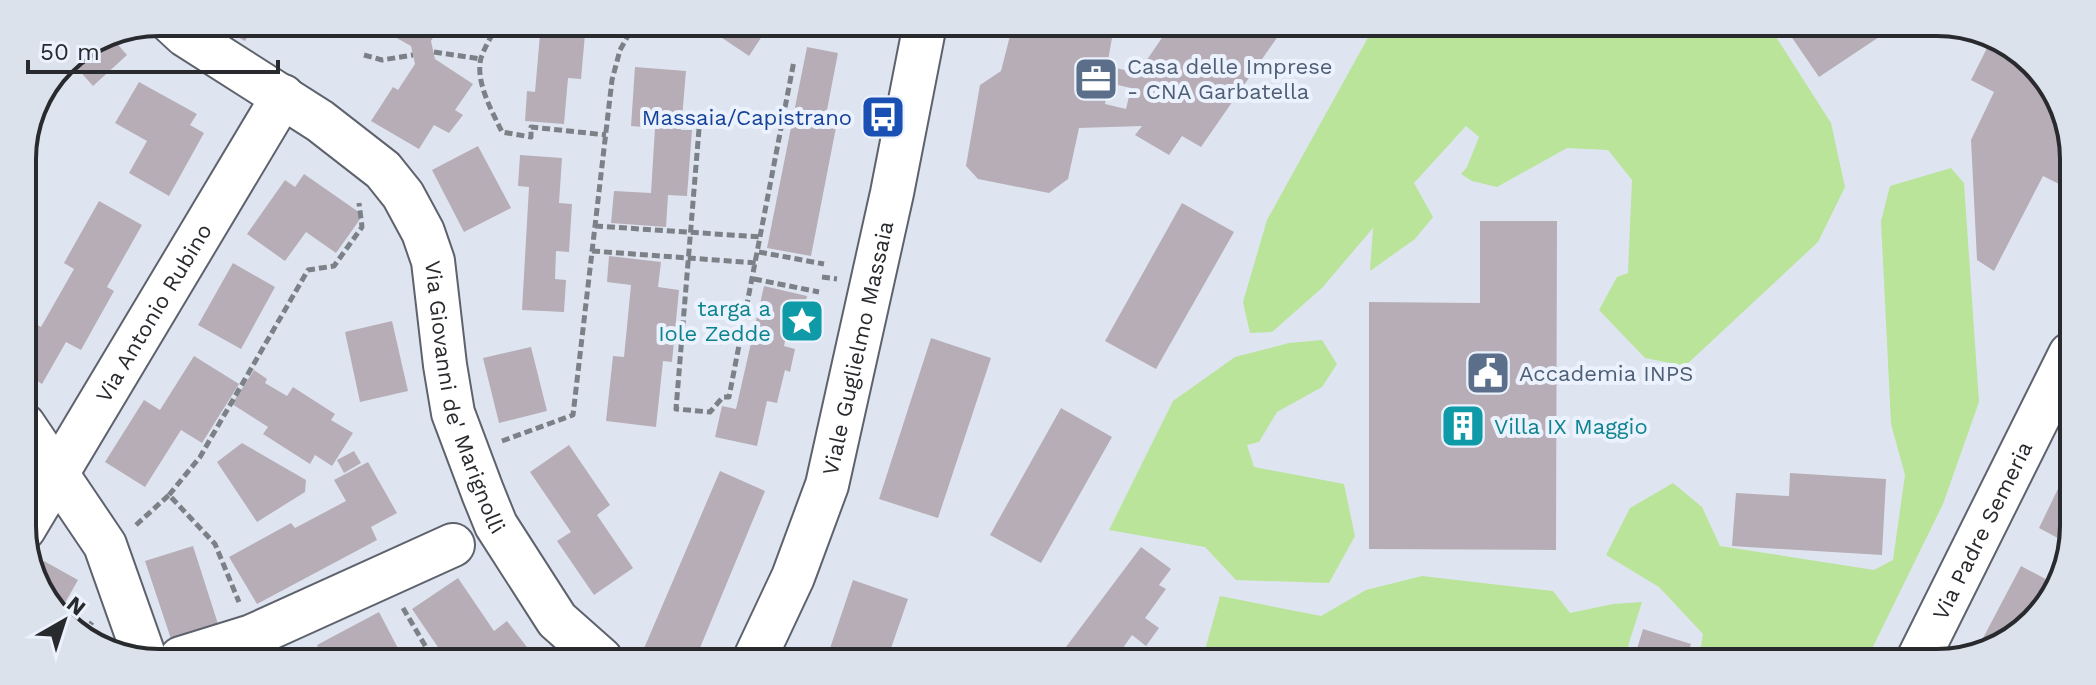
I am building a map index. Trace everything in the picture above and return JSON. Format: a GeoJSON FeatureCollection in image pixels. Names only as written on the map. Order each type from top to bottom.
{"type":"FeatureCollection","features":[{"type":"Feature","properties":{"kind":"street","name":"Via Giovanni de' Marignolli"},"geometry":{"type":"LineString","coordinates":[[187,36],[337,133],[393,180],[423,232],[433,261],[453,413],[496,525],[557,620],[590,649]]}},
{"type":"Feature","properties":{"kind":"street","name":"Viale Guglielmo Massaia"},"geometry":{"type":"LineString","coordinates":[[759,649],[793,577],[827,485],[889,207],[923,36]]}},
{"type":"Feature","properties":{"kind":"street","name":"Via Antonio Rubino"},"geometry":{"type":"LineString","coordinates":[[36,509],[283,96]]}},
{"type":"Feature","properties":{"kind":"street","name":"Via Padre Semeria"},"geometry":{"type":"LineString","coordinates":[[1923,649],[2060,374]]}},
{"type":"Feature","properties":{"kind":"street"},"geometry":{"type":"LineString","coordinates":[[36,442],[105,545],[141,648]]}},
{"type":"Feature","properties":{"kind":"street"},"geometry":{"type":"LineString","coordinates":[[210,649],[252,636],[453,545]]}},
{"type":"Feature","properties":{"kind":"path"},"geometry":{"type":"LineString","coordinates":[[492,36],[481,59],[481,79],[490,109],[502,132],[531,137],[531,127],[606,135]]}},
{"type":"Feature","properties":{"kind":"path"},"geometry":{"type":"LineString","coordinates":[[504,440],[573,415],[612,80],[620,50],[628,36]]}},
{"type":"Feature","properties":{"kind":"path"},"geometry":{"type":"LineString","coordinates":[[434,52],[481,59]]}},
{"type":"Feature","properties":{"kind":"path"},"geometry":{"type":"LineString","coordinates":[[364,55],[382,60],[413,55]]}},
{"type":"Feature","properties":{"kind":"path"},"geometry":{"type":"LineString","coordinates":[[699,129],[676,409],[710,412],[723,397],[729,397],[794,61]]}},
{"type":"Feature","properties":{"kind":"path"},"geometry":{"type":"LineString","coordinates":[[125,535],[169,495],[200,457],[308,270],[334,266],[362,227],[359,202]]}},
{"type":"Feature","properties":{"kind":"path"},"geometry":{"type":"LineString","coordinates":[[595,226],[762,237]]}},
{"type":"Feature","properties":{"kind":"path"},"geometry":{"type":"LineString","coordinates":[[592,251],[757,263]]}},
{"type":"Feature","properties":{"kind":"path"},"geometry":{"type":"LineString","coordinates":[[759,252],[824,264]]}},
{"type":"Feature","properties":{"kind":"path"},"geometry":{"type":"LineString","coordinates":[[822,277],[832,279]]}},
{"type":"Feature","properties":{"kind":"path"},"geometry":{"type":"LineString","coordinates":[[754,279],[819,292]]}},
{"type":"Feature","properties":{"kind":"path"},"geometry":{"type":"LineString","coordinates":[[169,495],[215,544],[252,636]]}},
{"type":"Feature","properties":{"kind":"green space"},"geometry":{"type":"Polygon","coordinates":[[[1369,36],[1775,36],[1831,123],[1845,187],[1818,242],[1685,366],[1645,358],[1599,310],[1617,277],[1628,273],[1632,180],[1608,150],[1567,148],[1497,187],[1472,181],[1461,174],[1479,137],[1466,126],[1414,183],[1433,217],[1415,239],[1370,271],[1373,228],[1322,288],[1272,332],[1250,333],[1243,302],[1267,220],[1369,36]]]}},
{"type":"Feature","properties":{"kind":"green space"},"geometry":{"type":"Polygon","coordinates":[[[1951,168],[1964,183],[1979,402],[1943,504],[1872,649],[1700,649],[1703,634],[1659,587],[1606,555],[1630,508],[1673,483],[1702,507],[1720,546],[1874,570],[1893,560],[1905,475],[1891,424],[1881,221],[1890,186],[1951,168]]]}},
{"type":"Feature","properties":{"kind":"green space"},"geometry":{"type":"Polygon","coordinates":[[[1322,340],[1337,364],[1322,387],[1277,412],[1259,442],[1247,445],[1254,467],[1344,484],[1355,536],[1329,583],[1236,580],[1205,547],[1109,530],[1173,401],[1235,357],[1289,343],[1322,340]]]}},
{"type":"Feature","properties":{"kind":"green space"},"geometry":{"type":"Polygon","coordinates":[[[1422,576],[1553,591],[1570,613],[1613,604],[1642,602],[1627,649],[1205,649],[1220,596],[1321,616],[1366,590],[1422,576]]]}},
{"type":"Feature","properties":{"kind":"building"},"geometry":{"type":"Polygon","coordinates":[[[393,36],[434,36],[431,41],[435,59],[473,84],[455,110],[463,115],[449,133],[434,125],[419,149],[371,121],[393,87],[398,90],[415,64],[411,46],[393,36]]]}},
{"type":"Feature","properties":{"kind":"building"},"geometry":{"type":"Polygon","coordinates":[[[540,36],[585,36],[581,79],[568,78],[564,124],[525,121],[527,91],[535,92],[540,36]]]}},
{"type":"Feature","properties":{"kind":"building"},"geometry":{"type":"Polygon","coordinates":[[[719,36],[762,36],[749,56],[719,36]]]}},
{"type":"Feature","properties":{"kind":"building"},"geometry":{"type":"Polygon","coordinates":[[[1010,36],[1112,38],[1107,66],[1138,73],[1163,36],[1278,36],[1201,147],[1182,136],[1169,155],[1135,135],[1142,126],[1079,128],[1068,179],[1049,193],[978,179],[966,166],[980,85],[1001,71],[1010,36]],[[1109,83],[1105,104],[1126,109],[1131,88],[1109,83]]]}},
{"type":"Feature","properties":{"kind":"building"},"geometry":{"type":"Polygon","coordinates":[[[1791,36],[1880,36],[1819,77],[1791,36]]]}},
{"type":"Feature","properties":{"kind":"building"},"geometry":{"type":"Polygon","coordinates":[[[117,44],[127,55],[93,86],[77,68],[97,52],[117,44]]]}},
{"type":"Feature","properties":{"kind":"building"},"geometry":{"type":"Polygon","coordinates":[[[807,47],[838,53],[827,110],[839,112],[811,256],[767,248],[807,47]]]}},
{"type":"Feature","properties":{"kind":"building"},"geometry":{"type":"Polygon","coordinates":[[[1988,47],[1999,52],[2030,78],[2039,90],[2058,135],[2060,184],[2043,176],[1994,271],[1977,260],[1971,140],[1994,92],[1971,80],[1988,47]]]}},
{"type":"Feature","properties":{"kind":"building"},"geometry":{"type":"Polygon","coordinates":[[[635,67],[686,71],[681,130],[692,130],[687,196],[668,195],[666,227],[611,223],[614,191],[651,193],[655,128],[631,126],[635,67]]]}},
{"type":"Feature","properties":{"kind":"building"},"geometry":{"type":"Polygon","coordinates":[[[139,82],[197,114],[190,125],[204,133],[169,196],[129,173],[147,141],[115,123],[139,82]]]}},
{"type":"Feature","properties":{"kind":"building"},"geometry":{"type":"Polygon","coordinates":[[[478,146],[511,208],[464,232],[432,170],[478,146]]]}},
{"type":"Feature","properties":{"kind":"building"},"geometry":{"type":"Polygon","coordinates":[[[520,155],[562,158],[559,203],[572,204],[569,252],[556,251],[555,279],[566,280],[564,312],[522,310],[529,187],[518,186],[520,155]]]}},
{"type":"Feature","properties":{"kind":"building"},"geometry":{"type":"Polygon","coordinates":[[[304,174],[363,215],[336,253],[306,232],[285,261],[247,234],[285,180],[295,187],[304,174]]]}},
{"type":"Feature","properties":{"kind":"building"},"geometry":{"type":"Polygon","coordinates":[[[99,201],[142,225],[107,287],[114,291],[81,350],[66,342],[42,384],[36,380],[36,324],[41,327],[74,269],[64,263],[99,201]]]}},
{"type":"Feature","properties":{"kind":"building"},"geometry":{"type":"Polygon","coordinates":[[[1182,203],[1234,232],[1156,369],[1105,341],[1182,203]]]}},
{"type":"Feature","properties":{"kind":"building","name":"Villa IX Maggio"},"geometry":{"type":"Polygon","coordinates":[[[1480,221],[1557,221],[1556,550],[1369,549],[1369,302],[1480,303],[1480,221]]]}},
{"type":"Feature","properties":{"kind":"building"},"geometry":{"type":"Polygon","coordinates":[[[609,256],[661,262],[658,287],[679,290],[672,362],[663,361],[656,427],[606,421],[613,356],[624,357],[631,285],[607,282],[609,256]]]}},
{"type":"Feature","properties":{"kind":"building"},"geometry":{"type":"Polygon","coordinates":[[[233,263],[275,287],[241,349],[198,325],[233,263]]]}},
{"type":"Feature","properties":{"kind":"building"},"geometry":{"type":"Polygon","coordinates":[[[764,286],[807,296],[801,325],[789,322],[784,346],[795,349],[790,372],[785,370],[777,403],[767,401],[757,446],[715,437],[722,406],[736,409],[764,286]]]}},
{"type":"Feature","properties":{"kind":"building"},"geometry":{"type":"Polygon","coordinates":[[[392,321],[408,391],[360,402],[345,332],[392,321]]]}},
{"type":"Feature","properties":{"kind":"building"},"geometry":{"type":"Polygon","coordinates":[[[931,338],[991,358],[938,518],[879,499],[931,338]]]}},
{"type":"Feature","properties":{"kind":"building"},"geometry":{"type":"Polygon","coordinates":[[[531,347],[547,411],[499,423],[483,358],[531,347]]]}},
{"type":"Feature","properties":{"kind":"building"},"geometry":{"type":"Polygon","coordinates":[[[194,356],[239,384],[202,443],[181,430],[145,487],[105,462],[144,400],[160,410],[194,356]]]}},
{"type":"Feature","properties":{"kind":"building"},"geometry":{"type":"Polygon","coordinates":[[[254,370],[267,379],[265,383],[287,396],[293,387],[335,414],[331,420],[353,433],[332,466],[315,455],[310,464],[263,434],[268,427],[232,404],[254,370]]]}},
{"type":"Feature","properties":{"kind":"building"},"geometry":{"type":"Polygon","coordinates":[[[1061,408],[1112,437],[1041,563],[990,535],[1061,408]]]}},
{"type":"Feature","properties":{"kind":"building"},"geometry":{"type":"Polygon","coordinates":[[[242,443],[306,480],[305,492],[257,522],[217,462],[242,443]]]}},
{"type":"Feature","properties":{"kind":"building"},"geometry":{"type":"Polygon","coordinates":[[[569,445],[610,505],[597,515],[633,568],[594,595],[557,541],[571,532],[530,472],[569,445]]]}},
{"type":"Feature","properties":{"kind":"building"},"geometry":{"type":"Polygon","coordinates":[[[354,451],[361,463],[344,473],[337,460],[354,451]]]}},
{"type":"Feature","properties":{"kind":"building"},"geometry":{"type":"Polygon","coordinates":[[[368,462],[397,513],[371,527],[377,540],[257,604],[229,557],[291,523],[295,528],[346,501],[334,480],[368,462]]]}},
{"type":"Feature","properties":{"kind":"building"},"geometry":{"type":"Polygon","coordinates":[[[720,471],[765,491],[700,649],[644,649],[720,471]]]}},
{"type":"Feature","properties":{"kind":"building"},"geometry":{"type":"Polygon","coordinates":[[[1790,473],[1886,479],[1882,555],[1732,546],[1736,493],[1789,496],[1790,473]]]}},
{"type":"Feature","properties":{"kind":"building"},"geometry":{"type":"Polygon","coordinates":[[[2060,485],[2059,539],[2039,528],[2060,485]]]}},
{"type":"Feature","properties":{"kind":"building"},"geometry":{"type":"Polygon","coordinates":[[[193,546],[219,627],[172,642],[145,561],[193,546]]]}},
{"type":"Feature","properties":{"kind":"building"},"geometry":{"type":"Polygon","coordinates":[[[1141,547],[1171,569],[1159,585],[1166,589],[1145,618],[1159,628],[1146,646],[1132,635],[1122,649],[1066,647],[1141,547]]]}},
{"type":"Feature","properties":{"kind":"building"},"geometry":{"type":"Polygon","coordinates":[[[44,561],[78,580],[64,604],[49,581],[44,561]]]}},
{"type":"Feature","properties":{"kind":"building"},"geometry":{"type":"Polygon","coordinates":[[[2021,566],[2047,580],[2030,607],[2012,624],[1982,640],[2021,566]]]}},
{"type":"Feature","properties":{"kind":"building"},"geometry":{"type":"Polygon","coordinates":[[[458,578],[494,631],[507,621],[528,649],[439,649],[412,609],[458,578]]]}},
{"type":"Feature","properties":{"kind":"building"},"geometry":{"type":"Polygon","coordinates":[[[853,580],[908,599],[891,649],[830,649],[853,580]]]}},
{"type":"Feature","properties":{"kind":"building"},"geometry":{"type":"Polygon","coordinates":[[[379,612],[398,649],[319,649],[317,645],[379,612]]]}},
{"type":"Feature","properties":{"kind":"building"},"geometry":{"type":"Polygon","coordinates":[[[1643,629],[1691,644],[1689,649],[1637,649],[1643,629]]]}},
{"type":"Feature","properties":{"kind":"place","name":"Casa delle Imprese - CNA Garbatella"},"geometry":{"type":"Point","coordinates":[1096,79]}},
{"type":"Feature","properties":{"kind":"place","name":"Massaia/Capistrano"},"geometry":{"type":"Point","coordinates":[883,117]}},
{"type":"Feature","properties":{"kind":"place","name":"targa a Iole Zedde"},"geometry":{"type":"Point","coordinates":[802,321]}},
{"type":"Feature","properties":{"kind":"place","name":"Accademia INPS"},"geometry":{"type":"Point","coordinates":[1488,373]}},
{"type":"Feature","properties":{"kind":"place","name":"Villa IX Maggio"},"geometry":{"type":"Point","coordinates":[1463,426]}}]}
